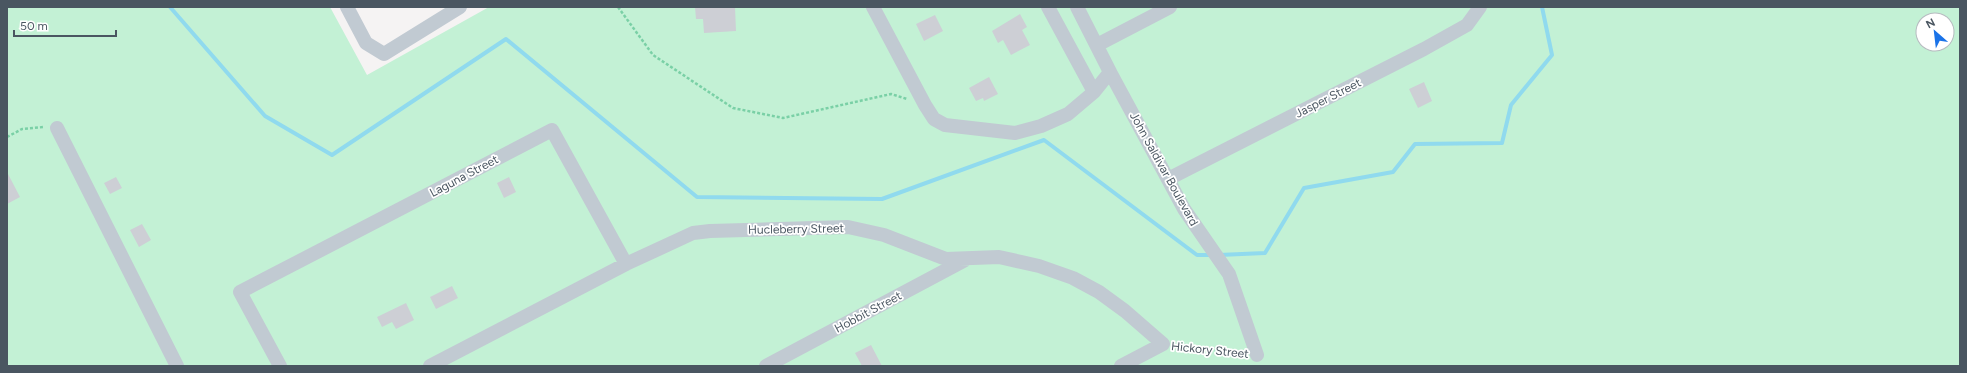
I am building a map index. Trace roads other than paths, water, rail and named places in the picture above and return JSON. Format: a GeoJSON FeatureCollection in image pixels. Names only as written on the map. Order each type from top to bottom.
{"type":"FeatureCollection","features":[{"type":"Feature","properties":{"kind":"street"},"geometry":{"type":"LineString","coordinates":[[347,7],[366,43],[384,54],[460,7]]}},
{"type":"Feature","properties":{"kind":"street"},"geometry":{"type":"LineString","coordinates":[[873,7],[925,106],[934,119],[945,125],[1015,133],[1042,126],[1068,114],[1094,92],[1110,72]]}},
{"type":"Feature","properties":{"kind":"street"},"geometry":{"type":"LineString","coordinates":[[1048,7],[1094,92]]}},
{"type":"Feature","properties":{"kind":"street","name":"John Saldivar Boulevard"},"geometry":{"type":"LineString","coordinates":[[1077,7],[1110,72],[1184,209],[1228,274],[1257,355]]}},
{"type":"Feature","properties":{"kind":"street"},"geometry":{"type":"LineString","coordinates":[[1097,45],[1170,7]]}},
{"type":"Feature","properties":{"kind":"street","name":"Jasper Street"},"geometry":{"type":"LineString","coordinates":[[1168,179],[1424,49],[1466,25],[1480,7]]}},
{"type":"Feature","properties":{"kind":"street"},"geometry":{"type":"LineString","coordinates":[[57,128],[177,366]]}},
{"type":"Feature","properties":{"kind":"street","name":"Laguna Street"},"geometry":{"type":"LineString","coordinates":[[280,366],[240,292],[552,130],[626,264]]}},
{"type":"Feature","properties":{"kind":"street","name":"Hucleberry Street"},"geometry":{"type":"LineString","coordinates":[[430,366],[626,264],[694,234],[710,231],[848,228],[884,235],[946,259],[998,257],[1040,266],[1073,278],[1098,292],[1125,311],[1163,344]]}},
{"type":"Feature","properties":{"kind":"street","name":"Hobbit Street"},"geometry":{"type":"LineString","coordinates":[[766,366],[970,258]]}},
{"type":"Feature","properties":{"kind":"street","name":"Hickory Street"},"geometry":{"type":"LineString","coordinates":[[1121,366],[1163,344]]}},
{"type":"Feature","properties":{"kind":"waterway"},"geometry":{"type":"LineString","coordinates":[[170,7],[265,116],[332,155],[506,39],[697,197],[882,199],[1044,140],[1197,255],[1212,255]]}},
{"type":"Feature","properties":{"kind":"waterway"},"geometry":{"type":"LineString","coordinates":[[1219,255],[1265,253],[1304,188],[1393,172],[1415,144],[1502,143],[1511,105],[1552,55],[1542,7]]}}]}
